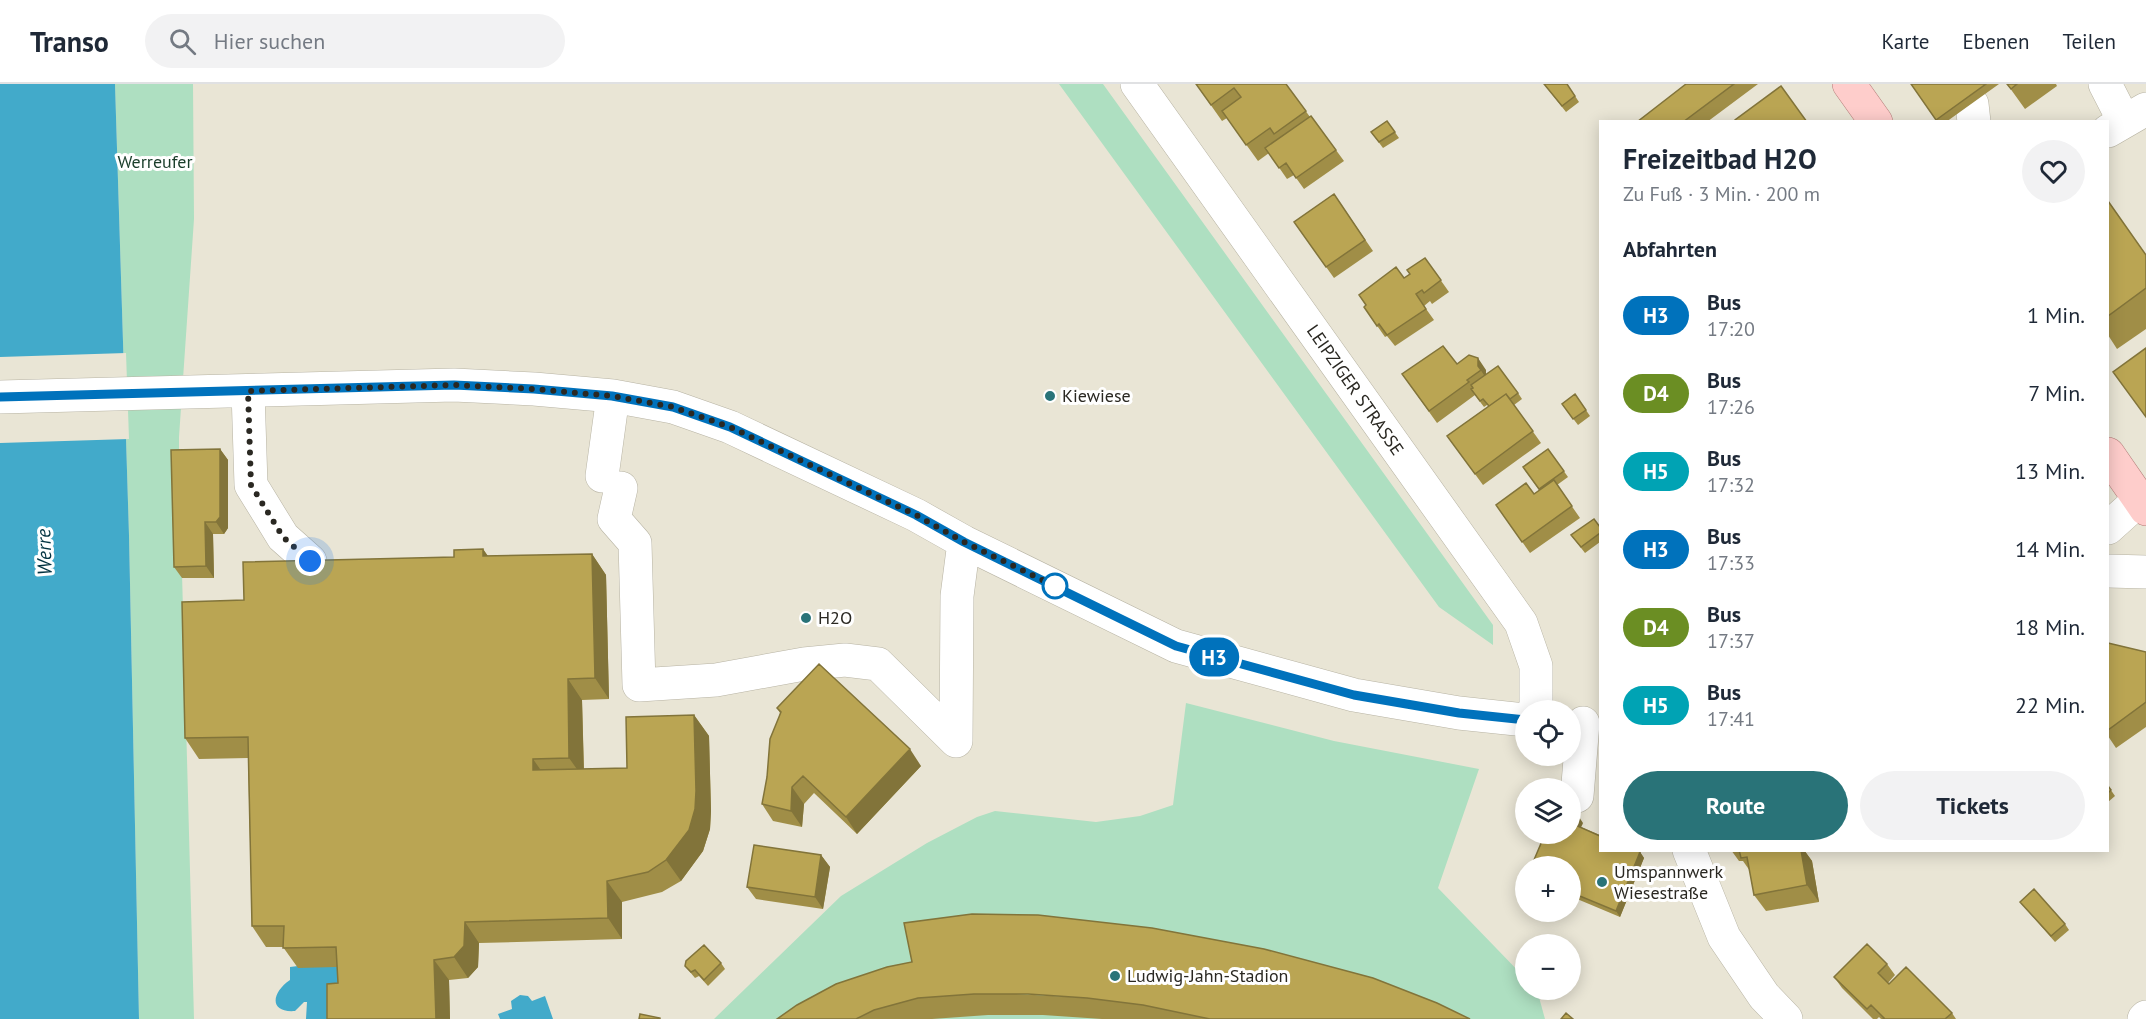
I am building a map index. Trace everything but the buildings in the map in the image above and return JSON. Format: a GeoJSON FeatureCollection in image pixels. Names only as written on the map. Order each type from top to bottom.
{"type":"FeatureCollection","features":[{"type":"Feature","properties":{"kind":"main road"},"geometry":{"type":"LineString","coordinates":[[1849,84],[1875,120]]}},
{"type":"Feature","properties":{"kind":"main road"},"geometry":{"type":"LineString","coordinates":[[2109,455],[2143,504]]}},
{"type":"Feature","properties":{"kind":"street","name":"LEIPZIGER STRASSE"},"geometry":{"type":"LineString","coordinates":[[1137,84],[1521,623],[1536,666],[1536,700]]}},
{"type":"Feature","properties":{"kind":"street"},"geometry":{"type":"LineString","coordinates":[[2105,84],[2126,120]]}},
{"type":"Feature","properties":{"kind":"street"},"geometry":{"type":"LineString","coordinates":[[0,397],[454,385],[612,396],[673,407],[730,427],[916,515],[964,542],[1176,646],[1354,695],[1459,713],[1515,719]]}},
{"type":"Feature","properties":{"kind":"street"},"geometry":{"type":"LineString","coordinates":[[248,391],[251,485],[283,537],[310,561]]}},
{"type":"Feature","properties":{"kind":"street"},"geometry":{"type":"LineString","coordinates":[[612,396],[611,482],[614,519],[635,543],[639,686],[716,680],[804,664],[845,660],[878,664],[956,741],[957,596],[964,542]]}},
{"type":"Feature","properties":{"kind":"street"},"geometry":{"type":"LineString","coordinates":[[2109,504],[2143,504]]}},
{"type":"Feature","properties":{"kind":"street"},"geometry":{"type":"LineString","coordinates":[[2109,527],[2143,504]]}},
{"type":"Feature","properties":{"kind":"street"},"geometry":{"type":"LineString","coordinates":[[2109,571],[2146,572]]}},
{"type":"Feature","properties":{"kind":"street"},"geometry":{"type":"LineString","coordinates":[[1579,778],[1585,723]]}},
{"type":"Feature","properties":{"kind":"street"},"geometry":{"type":"LineString","coordinates":[[1690,852],[1724,937],[1764,996],[1786,1019]]}},
{"type":"Feature","properties":{"kind":"green space","name":"Werreufer"},"geometry":{"type":"Polygon","coordinates":[[[115,84],[193,84],[194,219],[179,462],[194,1019],[139,1019],[129,535],[115,84]]]}},
{"type":"Feature","properties":{"kind":"green space"},"geometry":{"type":"Polygon","coordinates":[[[1059,84],[1103,84],[1493,625],[1493,645],[1439,607],[1059,84]]]}},
{"type":"Feature","properties":{"kind":"green space"},"geometry":{"type":"Polygon","coordinates":[[[1186,703],[1334,741],[1479,769],[1438,888],[1515,968],[1515,1000],[1540,1000],[1545,1019],[714,1019],[841,896],[927,843],[977,817],[995,811],[1096,822],[1140,816],[1173,805],[1186,703]]]}},
{"type":"Feature","properties":{"kind":"water","name":"Werre"},"geometry":{"type":"Polygon","coordinates":[[[0,84],[115,84],[129,535],[139,1019],[0,1019],[0,84]]]}},
{"type":"Feature","properties":{"kind":"water"},"geometry":{"type":"Polygon","coordinates":[[[290,967],[351,967],[341,1019],[306,1019],[307,1002],[295,1011],[280,1009],[276,1001],[279,990],[290,980],[290,967]]]}},
{"type":"Feature","properties":{"kind":"water"},"geometry":{"type":"Polygon","coordinates":[[[520,995],[528,996],[532,1001],[545,996],[553,1019],[500,1019],[498,1014],[512,1009],[511,1001],[520,995]]]}},
{"type":"Feature","properties":{"kind":"pier"},"geometry":{"type":"Polygon","coordinates":[[[126,353],[129,439],[0,443],[0,357],[126,353]]]}},
{"type":"Feature","properties":{"kind":"bus line","name":"H3"},"geometry":{"type":"LineString","coordinates":[[0,397],[454,385],[612,396],[673,407],[730,427],[916,515],[964,542],[1176,646],[1278,676],[1354,695],[1459,713],[1515,719]]}},
{"type":"Feature","properties":{"kind":"place","name":"Kiewiese"},"geometry":{"type":"Point","coordinates":[1050,396]}},
{"type":"Feature","properties":{"kind":"place","name":"H2O"},"geometry":{"type":"Point","coordinates":[806,618]}},
{"type":"Feature","properties":{"kind":"place","name":"Umspannwerk Wiesestraße"},"geometry":{"type":"Point","coordinates":[1602,882]}},
{"type":"Feature","properties":{"kind":"place","name":"Ludwig-Jahn-Stadion"},"geometry":{"type":"Point","coordinates":[1115,976]}},
{"type":"Feature","properties":{"kind":"route"},"geometry":{"type":"LineString","coordinates":[[310,561],[283,537],[251,485],[248,391],[454,385],[612,396],[673,407],[730,427],[916,515],[964,542],[1055,586]]}}]}
